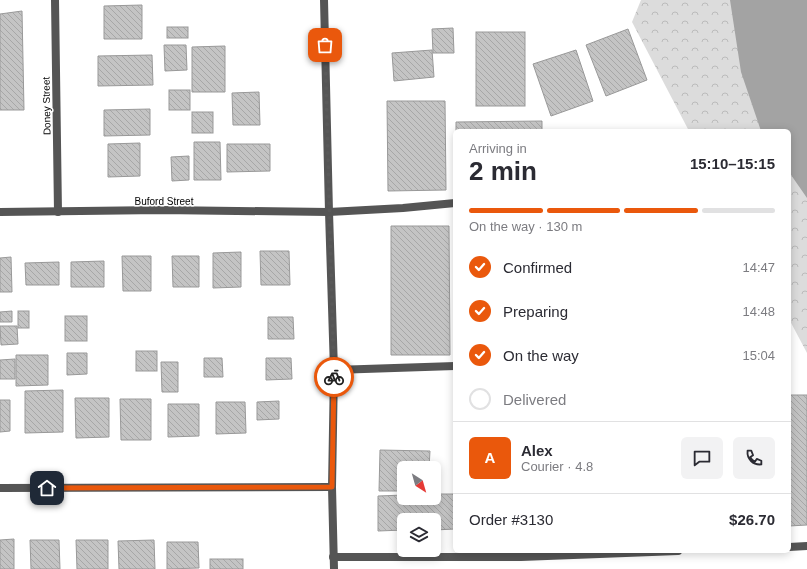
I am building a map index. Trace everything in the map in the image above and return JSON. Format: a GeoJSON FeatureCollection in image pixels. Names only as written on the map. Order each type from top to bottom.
{"type":"FeatureCollection","features":[{"type":"Feature","properties":{"kind":"street","name":"Doney Street"},"geometry":{"type":"LineString","coordinates":[[55,0],[58,212]]}},
{"type":"Feature","properties":{"kind":"street"},"geometry":{"type":"LineString","coordinates":[[324,0],[334,370],[332,487],[334,569]]}},
{"type":"Feature","properties":{"kind":"street","name":"Buford Street"},"geometry":{"type":"LineString","coordinates":[[0,212],[161,210],[329,212],[403,208],[453,203]]}},
{"type":"Feature","properties":{"kind":"street"},"geometry":{"type":"LineString","coordinates":[[334,370],[453,366]]}},
{"type":"Feature","properties":{"kind":"street"},"geometry":{"type":"LineString","coordinates":[[0,488],[332,487]]}},
{"type":"Feature","properties":{"kind":"street"},"geometry":{"type":"LineString","coordinates":[[791,547],[807,546]]}},
{"type":"Feature","properties":{"kind":"street"},"geometry":{"type":"LineString","coordinates":[[333,557],[521,556],[615,553]]}},
{"type":"Feature","properties":{"kind":"green space"},"geometry":{"type":"Polygon","coordinates":[[[641,0],[807,0],[807,353],[791,323],[791,129],[688,129],[632,22],[641,0]]]}},
{"type":"Feature","properties":{"kind":"shaded area"},"geometry":{"type":"Polygon","coordinates":[[[730,0],[807,0],[807,198],[791,175],[791,129],[760,129],[741,72],[730,0]]]}},
{"type":"Feature","properties":{"kind":"building"},"geometry":{"type":"Polygon","coordinates":[[[142,5],[142,39],[104,39],[104,6],[142,5]]]}},
{"type":"Feature","properties":{"kind":"building"},"geometry":{"type":"Polygon","coordinates":[[[22,11],[24,110],[0,110],[0,14],[22,11]]]}},
{"type":"Feature","properties":{"kind":"building"},"geometry":{"type":"Polygon","coordinates":[[[167,27],[188,27],[188,38],[167,38],[167,27]]]}},
{"type":"Feature","properties":{"kind":"building"},"geometry":{"type":"Polygon","coordinates":[[[453,28],[454,53],[433,53],[432,29],[453,28]]]}},
{"type":"Feature","properties":{"kind":"building"},"geometry":{"type":"Polygon","coordinates":[[[628,29],[647,80],[606,96],[586,45],[628,29]]]}},
{"type":"Feature","properties":{"kind":"building"},"geometry":{"type":"Polygon","coordinates":[[[476,32],[525,32],[525,106],[476,106],[476,32]]]}},
{"type":"Feature","properties":{"kind":"building"},"geometry":{"type":"Polygon","coordinates":[[[164,45],[186,45],[187,70],[165,71],[164,45]]]}},
{"type":"Feature","properties":{"kind":"building"},"geometry":{"type":"Polygon","coordinates":[[[225,46],[225,92],[192,92],[192,47],[225,46]]]}},
{"type":"Feature","properties":{"kind":"building"},"geometry":{"type":"Polygon","coordinates":[[[432,50],[434,77],[394,81],[392,53],[432,50]]]}},
{"type":"Feature","properties":{"kind":"building"},"geometry":{"type":"Polygon","coordinates":[[[576,50],[593,101],[551,116],[533,64],[576,50]]]}},
{"type":"Feature","properties":{"kind":"building"},"geometry":{"type":"Polygon","coordinates":[[[152,55],[153,85],[98,86],[98,56],[152,55]]]}},
{"type":"Feature","properties":{"kind":"building"},"geometry":{"type":"Polygon","coordinates":[[[169,90],[190,90],[190,110],[169,110],[169,90]]]}},
{"type":"Feature","properties":{"kind":"building"},"geometry":{"type":"Polygon","coordinates":[[[259,92],[260,125],[233,125],[232,93],[259,92]]]}},
{"type":"Feature","properties":{"kind":"building"},"geometry":{"type":"Polygon","coordinates":[[[387,101],[445,101],[446,190],[388,191],[387,101]]]}},
{"type":"Feature","properties":{"kind":"building"},"geometry":{"type":"Polygon","coordinates":[[[150,109],[150,135],[104,136],[104,110],[150,109]]]}},
{"type":"Feature","properties":{"kind":"building"},"geometry":{"type":"Polygon","coordinates":[[[192,112],[213,112],[213,133],[192,133],[192,112]]]}},
{"type":"Feature","properties":{"kind":"building"},"geometry":{"type":"Polygon","coordinates":[[[542,121],[542,129],[456,129],[456,122],[542,121]]]}},
{"type":"Feature","properties":{"kind":"building"},"geometry":{"type":"Polygon","coordinates":[[[194,142],[220,142],[221,180],[194,180],[194,142]]]}},
{"type":"Feature","properties":{"kind":"building"},"geometry":{"type":"Polygon","coordinates":[[[140,143],[140,176],[108,177],[108,144],[140,143]]]}},
{"type":"Feature","properties":{"kind":"building"},"geometry":{"type":"Polygon","coordinates":[[[227,144],[270,144],[270,171],[227,172],[227,144]]]}},
{"type":"Feature","properties":{"kind":"building"},"geometry":{"type":"Polygon","coordinates":[[[189,156],[189,180],[172,181],[171,157],[189,156]]]}},
{"type":"Feature","properties":{"kind":"building"},"geometry":{"type":"Polygon","coordinates":[[[391,226],[449,226],[450,355],[391,355],[391,226]]]}},
{"type":"Feature","properties":{"kind":"building"},"geometry":{"type":"Polygon","coordinates":[[[260,251],[289,251],[290,285],[261,285],[260,251]]]}},
{"type":"Feature","properties":{"kind":"building"},"geometry":{"type":"Polygon","coordinates":[[[241,252],[241,287],[213,288],[213,253],[241,252]]]}},
{"type":"Feature","properties":{"kind":"building"},"geometry":{"type":"Polygon","coordinates":[[[122,256],[151,256],[151,291],[123,291],[122,256]]]}},
{"type":"Feature","properties":{"kind":"building"},"geometry":{"type":"Polygon","coordinates":[[[172,256],[199,256],[199,287],[173,287],[172,256]]]}},
{"type":"Feature","properties":{"kind":"building"},"geometry":{"type":"Polygon","coordinates":[[[11,257],[12,292],[0,292],[0,258],[11,257]]]}},
{"type":"Feature","properties":{"kind":"building"},"geometry":{"type":"Polygon","coordinates":[[[104,261],[104,287],[71,287],[71,262],[104,261]]]}},
{"type":"Feature","properties":{"kind":"building"},"geometry":{"type":"Polygon","coordinates":[[[59,262],[59,285],[26,285],[25,263],[59,262]]]}},
{"type":"Feature","properties":{"kind":"building"},"geometry":{"type":"Polygon","coordinates":[[[12,311],[12,322],[0,322],[0,312],[12,311]]]}},
{"type":"Feature","properties":{"kind":"building"},"geometry":{"type":"Polygon","coordinates":[[[18,311],[29,311],[29,328],[18,328],[18,311]]]}},
{"type":"Feature","properties":{"kind":"building"},"geometry":{"type":"Polygon","coordinates":[[[65,316],[87,316],[87,341],[65,341],[65,316]]]}},
{"type":"Feature","properties":{"kind":"building"},"geometry":{"type":"Polygon","coordinates":[[[268,317],[293,317],[294,339],[268,339],[268,317]]]}},
{"type":"Feature","properties":{"kind":"building"},"geometry":{"type":"Polygon","coordinates":[[[0,326],[17,326],[18,344],[1,345],[0,326]]]}},
{"type":"Feature","properties":{"kind":"building"},"geometry":{"type":"Polygon","coordinates":[[[136,351],[157,351],[157,371],[136,371],[136,351]]]}},
{"type":"Feature","properties":{"kind":"building"},"geometry":{"type":"Polygon","coordinates":[[[67,353],[87,353],[87,374],[67,375],[67,353]]]}},
{"type":"Feature","properties":{"kind":"building"},"geometry":{"type":"Polygon","coordinates":[[[16,355],[48,355],[48,385],[16,386],[16,355]]]}},
{"type":"Feature","properties":{"kind":"building"},"geometry":{"type":"Polygon","coordinates":[[[204,358],[222,358],[223,377],[204,377],[204,358]]]}},
{"type":"Feature","properties":{"kind":"building"},"geometry":{"type":"Polygon","coordinates":[[[266,358],[291,358],[292,379],[266,380],[266,358]]]}},
{"type":"Feature","properties":{"kind":"building"},"geometry":{"type":"Polygon","coordinates":[[[15,359],[15,379],[0,379],[0,360],[15,359]]]}},
{"type":"Feature","properties":{"kind":"building"},"geometry":{"type":"Polygon","coordinates":[[[161,362],[178,362],[178,392],[162,392],[161,362]]]}},
{"type":"Feature","properties":{"kind":"building"},"geometry":{"type":"Polygon","coordinates":[[[63,390],[63,432],[25,433],[25,391],[63,390]]]}},
{"type":"Feature","properties":{"kind":"building"},"geometry":{"type":"Polygon","coordinates":[[[791,395],[807,395],[807,525],[791,526],[791,395]]]}},
{"type":"Feature","properties":{"kind":"building"},"geometry":{"type":"Polygon","coordinates":[[[75,398],[109,398],[109,437],[76,438],[75,398]]]}},
{"type":"Feature","properties":{"kind":"building"},"geometry":{"type":"Polygon","coordinates":[[[120,399],[151,399],[151,440],[121,440],[120,399]]]}},
{"type":"Feature","properties":{"kind":"building"},"geometry":{"type":"Polygon","coordinates":[[[0,400],[10,400],[10,431],[0,432],[0,400]]]}},
{"type":"Feature","properties":{"kind":"building"},"geometry":{"type":"Polygon","coordinates":[[[279,401],[279,419],[257,420],[257,402],[279,401]]]}},
{"type":"Feature","properties":{"kind":"building"},"geometry":{"type":"Polygon","coordinates":[[[216,402],[245,402],[246,433],[216,434],[216,402]]]}},
{"type":"Feature","properties":{"kind":"building"},"geometry":{"type":"Polygon","coordinates":[[[168,404],[199,404],[199,436],[168,437],[168,404]]]}},
{"type":"Feature","properties":{"kind":"building"},"geometry":{"type":"Polygon","coordinates":[[[380,450],[430,451],[429,461],[397,461],[397,491],[379,491],[380,450]]]}},
{"type":"Feature","properties":{"kind":"building"},"geometry":{"type":"Polygon","coordinates":[[[441,494],[453,494],[453,529],[441,530],[441,513],[397,513],[397,530],[378,531],[378,496],[397,495],[397,505],[441,505],[441,494]]]}},
{"type":"Feature","properties":{"kind":"building"},"geometry":{"type":"Polygon","coordinates":[[[14,539],[14,569],[0,569],[0,540],[14,539]]]}},
{"type":"Feature","properties":{"kind":"building"},"geometry":{"type":"Polygon","coordinates":[[[30,540],[59,540],[60,569],[31,569],[30,540]]]}},
{"type":"Feature","properties":{"kind":"building"},"geometry":{"type":"Polygon","coordinates":[[[76,540],[108,540],[108,569],[77,569],[76,540]]]}},
{"type":"Feature","properties":{"kind":"building"},"geometry":{"type":"Polygon","coordinates":[[[154,540],[155,569],[119,569],[118,541],[154,540]]]}},
{"type":"Feature","properties":{"kind":"building"},"geometry":{"type":"Polygon","coordinates":[[[167,542],[198,542],[199,568],[167,569],[167,542]]]}},
{"type":"Feature","properties":{"kind":"building"},"geometry":{"type":"Polygon","coordinates":[[[210,559],[243,559],[243,569],[210,569],[210,559]]]}},
{"type":"Feature","properties":{"kind":"way so far"},"geometry":{"type":"LineString","coordinates":[[325,45],[334,377]]}},
{"type":"Feature","properties":{"kind":"route"},"geometry":{"type":"LineString","coordinates":[[47,488],[332,487],[334,377]]}}]}
